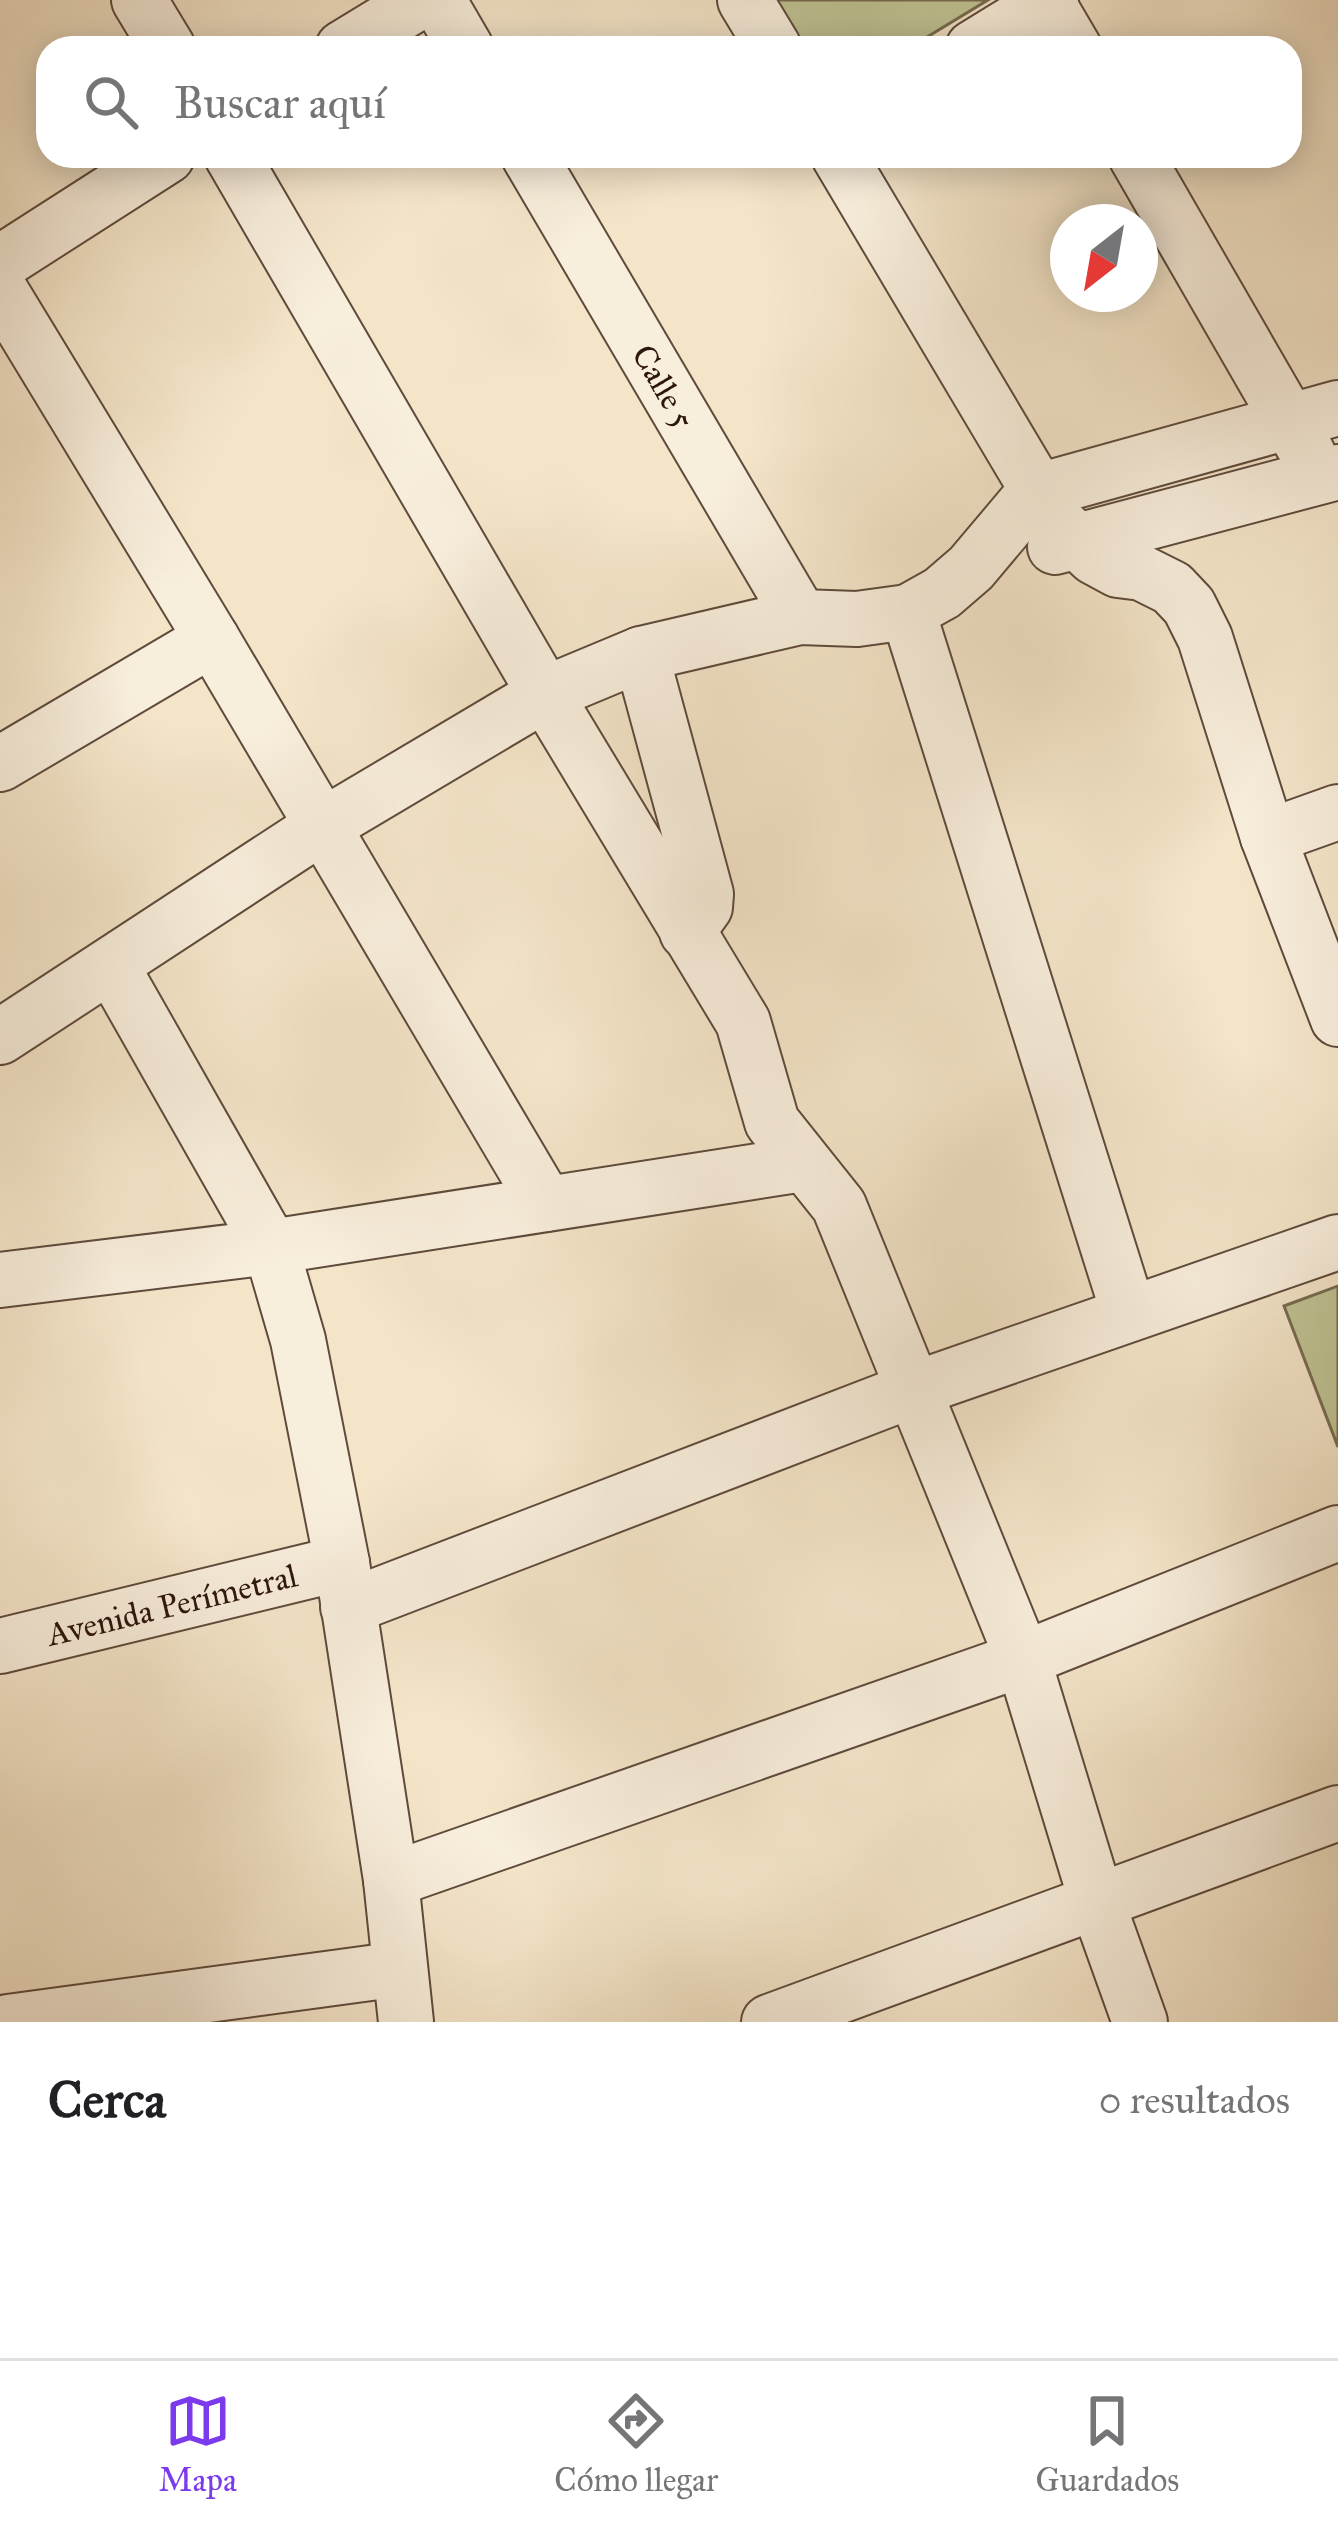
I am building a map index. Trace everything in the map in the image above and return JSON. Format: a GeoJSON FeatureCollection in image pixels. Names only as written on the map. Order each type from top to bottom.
{"type":"FeatureCollection","features":[{"type":"Feature","properties":{"kind":"street"},"geometry":{"type":"LineString","coordinates":[[139,0],[161,36]]}},
{"type":"Feature","properties":{"kind":"street"},"geometry":{"type":"LineString","coordinates":[[363,36],[422,0]]}},
{"type":"Feature","properties":{"kind":"street"},"geometry":{"type":"LineString","coordinates":[[438,0],[459,36]]}},
{"type":"Feature","properties":{"kind":"street"},"geometry":{"type":"LineString","coordinates":[[745,0],[767,36]]}},
{"type":"Feature","properties":{"kind":"street"},"geometry":{"type":"LineString","coordinates":[[1006,36],[1058,17]]}},
{"type":"Feature","properties":{"kind":"street"},"geometry":{"type":"LineString","coordinates":[[0,263],[148,168]]}},
{"type":"Feature","properties":{"kind":"street"},"geometry":{"type":"LineString","coordinates":[[239,168],[742,1022],[772,1122],[839,1206],[1023,1659],[1097,1902],[1140,2022]]}},
{"type":"Feature","properties":{"kind":"street","name":"Calle 5"},"geometry":{"type":"LineString","coordinates":[[536,168],[800,617]]}},
{"type":"Feature","properties":{"kind":"street"},"geometry":{"type":"LineString","coordinates":[[846,168],[1035,492],[1076,542],[1118,570],[1142,573],[1172,588],[1189,606],[1205,638],[1268,837],[1338,1019]]}},
{"type":"Feature","properties":{"kind":"street"},"geometry":{"type":"LineString","coordinates":[[971,568],[1330,475],[1314,416],[1144,168]]}},
{"type":"Feature","properties":{"kind":"street"},"geometry":{"type":"LineString","coordinates":[[0,290],[546,1204]]}},
{"type":"Feature","properties":{"kind":"street"},"geometry":{"type":"LineString","coordinates":[[0,1037],[321,827],[545,694],[641,654],[800,617],[857,619],[908,612],[942,593],[971,568],[1035,492],[1314,416]]}},
{"type":"Feature","properties":{"kind":"street"},"geometry":{"type":"LineString","coordinates":[[908,612],[1129,1314]]}},
{"type":"Feature","properties":{"kind":"street"},"geometry":{"type":"LineString","coordinates":[[0,764],[212,639]]}},
{"type":"Feature","properties":{"kind":"street"},"geometry":{"type":"LineString","coordinates":[[641,654],[706,894],[705,907],[687,932]]}},
{"type":"Feature","properties":{"kind":"street"},"geometry":{"type":"LineString","coordinates":[[1268,837],[1338,812]]}},
{"type":"Feature","properties":{"kind":"street"},"geometry":{"type":"LineString","coordinates":[[112,967],[272,1246],[298,1340],[345,1585],[391,1880],[406,2022]]}},
{"type":"Feature","properties":{"kind":"street"},"geometry":{"type":"LineString","coordinates":[[0,1280],[272,1246],[802,1164]]}},
{"type":"Feature","properties":{"kind":"street","name":"Avenida Perímetral"},"geometry":{"type":"LineString","coordinates":[[0,1646],[345,1585],[1338,1242]]}},
{"type":"Feature","properties":{"kind":"street"},"geometry":{"type":"LineString","coordinates":[[391,1880],[1023,1659],[1338,1533]]}},
{"type":"Feature","properties":{"kind":"street"},"geometry":{"type":"LineString","coordinates":[[769,2022],[1338,1813]]}},
{"type":"Feature","properties":{"kind":"street"},"geometry":{"type":"LineString","coordinates":[[8,2022],[105,2015],[400,1969]]}},
{"type":"Feature","properties":{"kind":"green space"},"geometry":{"type":"Polygon","coordinates":[[[774,0],[988,0],[929,36],[794,36],[774,0]]]}},
{"type":"Feature","properties":{"kind":"green space"},"geometry":{"type":"Polygon","coordinates":[[[1338,1286],[1338,1447],[1284,1306],[1338,1286]]]}}]}
